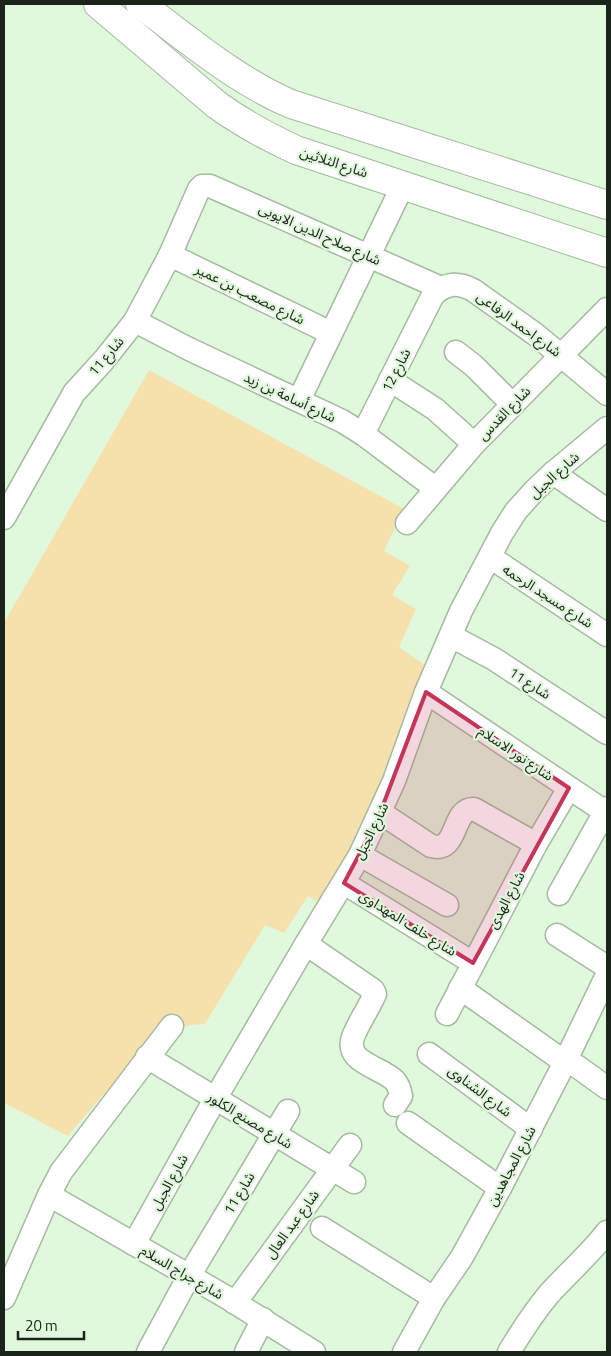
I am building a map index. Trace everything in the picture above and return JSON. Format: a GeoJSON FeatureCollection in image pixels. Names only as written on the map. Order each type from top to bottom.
{"type":"FeatureCollection","features":[{"type":"Feature","properties":{"kind":"street","name":"شارع الثلاثين"},"geometry":{"type":"LineString","coordinates":[[98,4],[217,105],[255,130],[296,150],[607,253]]}},
{"type":"Feature","properties":{"kind":"street"},"geometry":{"type":"LineString","coordinates":[[140,4],[237,75],[270,95],[607,205]]}},
{"type":"Feature","properties":{"kind":"street","name":"شارع صلاح الدين الايوبى"},"geometry":{"type":"LineString","coordinates":[[199,189],[206,185],[210,186],[368,256],[435,296]]}},
{"type":"Feature","properties":{"kind":"street"},"geometry":{"type":"LineString","coordinates":[[299,400],[403,185]]}},
{"type":"Feature","properties":{"kind":"street","name":"شارع 11"},"geometry":{"type":"LineString","coordinates":[[4,518],[74,393],[104,360],[135,321],[170,255],[199,189]]}},
{"type":"Feature","properties":{"kind":"street","name":"شارع مصعب بن عمير"},"geometry":{"type":"LineString","coordinates":[[170,255],[330,333]]}},
{"type":"Feature","properties":{"kind":"street","name":"شارع احمد الرفاعى"},"geometry":{"type":"LineString","coordinates":[[435,296],[452,284],[463,285],[473,290],[561,355],[607,394]]}},
{"type":"Feature","properties":{"kind":"street","name":"شارع 12"},"geometry":{"type":"LineString","coordinates":[[363,434],[435,296]]}},
{"type":"Feature","properties":{"kind":"street","name":"شارع القدس"},"geometry":{"type":"LineString","coordinates":[[407,523],[474,444],[607,309]]}},
{"type":"Feature","properties":{"kind":"street","name":"شارع أسامة بن زيد"},"geometry":{"type":"LineString","coordinates":[[135,321],[197,353],[321,410],[363,434],[435,488]]}},
{"type":"Feature","properties":{"kind":"street"},"geometry":{"type":"LineString","coordinates":[[456,352],[474,366],[513,405]]}},
{"type":"Feature","properties":{"kind":"street"},"geometry":{"type":"LineString","coordinates":[[390,380],[435,409],[474,444]]}},
{"type":"Feature","properties":{"kind":"street","name":"شارع الجبل"},"geometry":{"type":"LineString","coordinates":[[134,1244],[215,1099],[360,855],[381,813],[426,692],[461,611],[502,533],[516,511],[534,491],[607,428]]}},
{"type":"Feature","properties":{"kind":"street"},"geometry":{"type":"LineString","coordinates":[[553,473],[607,510]]}},
{"type":"Feature","properties":{"kind":"street","name":"شارع مسجد الرحمه"},"geometry":{"type":"LineString","coordinates":[[490,557],[607,635]]}},
{"type":"Feature","properties":{"kind":"street","name":"شارع 11"},"geometry":{"type":"LineString","coordinates":[[451,636],[494,659],[607,733]]}},
{"type":"Feature","properties":{"kind":"street","name":"شارع نور الاسلام"},"geometry":{"type":"LineString","coordinates":[[426,692],[569,788],[607,811]]}},
{"type":"Feature","properties":{"kind":"street","name":"شارع الهدى"},"geometry":{"type":"LineString","coordinates":[[447,1014],[536,844],[569,788]]}},
{"type":"Feature","properties":{"kind":"street"},"geometry":{"type":"LineString","coordinates":[[381,813],[437,848],[443,847],[448,843],[464,813],[470,809],[474,809],[536,844]]}},
{"type":"Feature","properties":{"kind":"street"},"geometry":{"type":"LineString","coordinates":[[559,894],[607,811]]}},
{"type":"Feature","properties":{"kind":"street"},"geometry":{"type":"LineString","coordinates":[[360,855],[447,905]]}},
{"type":"Feature","properties":{"kind":"street","name":"شارع خلف المهداوى"},"geometry":{"type":"LineString","coordinates":[[344,883],[473,963]]}},
{"type":"Feature","properties":{"kind":"street"},"geometry":{"type":"LineString","coordinates":[[557,935],[607,968]]}},
{"type":"Feature","properties":{"kind":"street"},"geometry":{"type":"LineString","coordinates":[[306,944],[373,990],[373,998],[353,1038],[352,1046],[354,1053],[359,1059],[394,1080],[399,1087],[401,1096],[395,1105]]}},
{"type":"Feature","properties":{"kind":"street","name":"شارع المجاهدين"},"geometry":{"type":"LineString","coordinates":[[413,1350],[434,1298],[462,1257],[500,1188],[565,1062],[607,975]]}},
{"type":"Feature","properties":{"kind":"street"},"geometry":{"type":"LineString","coordinates":[[460,988],[565,1062],[578,1067],[607,1088]]}},
{"type":"Feature","properties":{"kind":"street"},"geometry":{"type":"LineString","coordinates":[[7,1284],[61,1172],[172,1026]]}},
{"type":"Feature","properties":{"kind":"street","name":"شارع الشناوى"},"geometry":{"type":"LineString","coordinates":[[429,1054],[530,1129]]}},
{"type":"Feature","properties":{"kind":"street","name":"شارع مصنع الكلور"},"geometry":{"type":"LineString","coordinates":[[147,1057],[354,1182]]}},
{"type":"Feature","properties":{"kind":"street","name":"شارع 11"},"geometry":{"type":"LineString","coordinates":[[189,1276],[275,1135],[288,1110]]}},
{"type":"Feature","properties":{"kind":"street"},"geometry":{"type":"LineString","coordinates":[[408,1123],[500,1188]]}},
{"type":"Feature","properties":{"kind":"street","name":"شارع عبد العال"},"geometry":{"type":"LineString","coordinates":[[235,1303],[350,1146]]}},
{"type":"Feature","properties":{"kind":"street","name":"شارع جراج السلام"},"geometry":{"type":"LineString","coordinates":[[49,1195],[263,1319],[314,1352]]}},
{"type":"Feature","properties":{"kind":"street"},"geometry":{"type":"LineString","coordinates":[[322,1228],[434,1298]]}},
{"type":"Feature","properties":{"kind":"street"},"geometry":{"type":"LineString","coordinates":[[509,1352],[524,1327],[548,1296],[607,1232]]}},
{"type":"Feature","properties":{"kind":"street"},"geometry":{"type":"LineString","coordinates":[[148,1352],[189,1276]]}},
{"type":"Feature","properties":{"kind":"street"},"geometry":{"type":"LineString","coordinates":[[246,1352],[263,1319]]}},
{"type":"Feature","properties":{"kind":"highlighted area"},"geometry":{"type":"Polygon","coordinates":[[[426,692],[569,788],[473,963],[344,883],[377,821],[426,692]]]}},
{"type":"Feature","properties":{"kind":"shaded area"},"geometry":{"type":"Polygon","coordinates":[[[149,370],[404,509],[384,551],[410,566],[392,595],[416,609],[399,647],[436,673],[327,907],[308,896],[284,933],[265,925],[205,1024],[186,1026],[155,1044],[122,1074],[68,1136],[4,1103],[4,623],[149,370]]]}}]}
